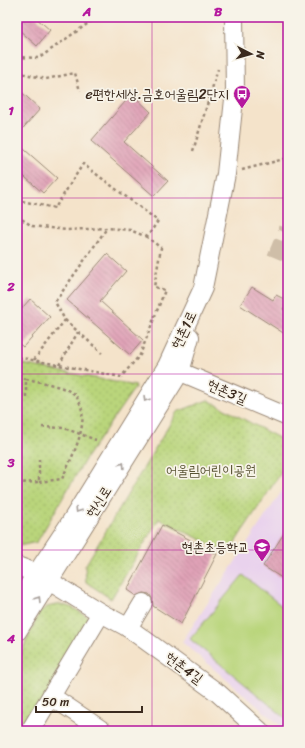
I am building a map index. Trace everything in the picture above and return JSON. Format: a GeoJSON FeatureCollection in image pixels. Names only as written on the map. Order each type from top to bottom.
{"type":"FeatureCollection","features":[{"type":"Feature","properties":{"kind":"street"},"geometry":{"type":"LineString","coordinates":[[226,174],[235,90],[234,17]]}},
{"type":"Feature","properties":{"kind":"street","name":"현신로"},"geometry":{"type":"LineString","coordinates":[[17,632],[43,578],[174,369],[203,288],[226,174]]}},
{"type":"Feature","properties":{"kind":"street","name":"현촌3길"},"geometry":{"type":"LineString","coordinates":[[174,369],[288,417]]}},
{"type":"Feature","properties":{"kind":"street","name":"현촌4길"},"geometry":{"type":"LineString","coordinates":[[17,566],[43,578],[128,628],[218,693],[260,731]]}},
{"type":"Feature","properties":{"kind":"street"},"geometry":{"type":"LineString","coordinates":[[17,603],[43,578]]}},
{"type":"Feature","properties":{"kind":"street"},"geometry":{"type":"LineString","coordinates":[[128,628],[143,603]]}},
{"type":"Feature","properties":{"kind":"street"},"geometry":{"type":"LineString","coordinates":[[30,731],[101,613]]}},
{"type":"Feature","properties":{"kind":"street"},"geometry":{"type":"LineString","coordinates":[[51,696],[103,731]]}},
{"type":"Feature","properties":{"kind":"path"},"geometry":{"type":"LineString","coordinates":[[17,56],[39,58],[97,17]]}},
{"type":"Feature","properties":{"kind":"path"},"geometry":{"type":"LineString","coordinates":[[193,151],[220,62]]}},
{"type":"Feature","properties":{"kind":"path"},"geometry":{"type":"LineString","coordinates":[[17,72],[46,78],[75,73],[80,91]]}},
{"type":"Feature","properties":{"kind":"path"},"geometry":{"type":"LineString","coordinates":[[226,174],[288,158]]}},
{"type":"Feature","properties":{"kind":"path"},"geometry":{"type":"LineString","coordinates":[[17,198],[22,201],[55,208],[83,164],[158,221],[147,237]]}},
{"type":"Feature","properties":{"kind":"path"},"geometry":{"type":"LineString","coordinates":[[17,216],[32,226],[67,230],[107,228],[130,230],[147,237],[161,248],[154,287],[165,290],[140,355],[121,377],[17,357]]}},
{"type":"Feature","properties":{"kind":"path"},"geometry":{"type":"LineString","coordinates":[[102,353],[65,320],[55,302],[107,228]]}},
{"type":"Feature","properties":{"kind":"path"},"geometry":{"type":"LineString","coordinates":[[34,360],[65,320]]}},
{"type":"Feature","properties":{"kind":"path"},"geometry":{"type":"LineString","coordinates":[[59,365],[78,332]]}},
{"type":"Feature","properties":{"kind":"path"},"geometry":{"type":"LineString","coordinates":[[17,377],[57,386],[74,394],[82,410],[81,434],[62,478],[39,482],[17,483]]}},
{"type":"Feature","properties":{"kind":"path"},"geometry":{"type":"LineString","coordinates":[[26,379],[26,397]]}},
{"type":"Feature","properties":{"kind":"path"},"geometry":{"type":"LineString","coordinates":[[42,426],[64,428],[96,440]]}},
{"type":"Feature","properties":{"kind":"path"},"geometry":{"type":"LineString","coordinates":[[39,457],[39,482]]}},
{"type":"Feature","properties":{"kind":"shaded area","name":"현촌초등학교"},"geometry":{"type":"Polygon","coordinates":[[[288,482],[288,731],[287,731],[182,642],[288,482]]]}},
{"type":"Feature","properties":{"kind":"green space"},"geometry":{"type":"Polygon","coordinates":[[[17,363],[136,386],[86,458],[37,542],[19,546],[17,546],[17,363]]]}},
{"type":"Feature","properties":{"kind":"green space","name":"어울림어린이공원"},"geometry":{"type":"Polygon","coordinates":[[[208,400],[288,443],[288,462],[228,553],[159,519],[111,599],[86,582],[85,566],[177,412],[208,400]]]}},
{"type":"Feature","properties":{"kind":"green space"},"geometry":{"type":"Polygon","coordinates":[[[243,575],[288,611],[288,720],[190,639],[243,575]]]}},
{"type":"Feature","properties":{"kind":"green space"},"geometry":{"type":"Polygon","coordinates":[[[60,604],[73,608],[90,618],[31,731],[17,731],[17,662],[39,613],[47,607],[60,604]]]}},
{"type":"Feature","properties":{"kind":"building"},"geometry":{"type":"Polygon","coordinates":[[[17,17],[35,17],[50,30],[37,46],[17,28],[17,17]]]}},
{"type":"Feature","properties":{"kind":"building"},"geometry":{"type":"Polygon","coordinates":[[[17,88],[40,109],[17,135],[17,88]]]}},
{"type":"Feature","properties":{"kind":"building"},"geometry":{"type":"Polygon","coordinates":[[[132,94],[151,112],[124,142],[168,181],[154,196],[91,141],[132,94]]]}},
{"type":"Feature","properties":{"kind":"building"},"geometry":{"type":"Polygon","coordinates":[[[17,143],[57,178],[43,193],[17,170],[17,143]]]}},
{"type":"Feature","properties":{"kind":"building"},"geometry":{"type":"Polygon","coordinates":[[[107,254],[126,271],[100,301],[143,340],[130,355],[67,300],[107,254]]]}},
{"type":"Feature","properties":{"kind":"building"},"geometry":{"type":"Polygon","coordinates":[[[252,287],[273,300],[276,295],[288,301],[283,309],[288,312],[288,336],[240,305],[252,287]]]}},
{"type":"Feature","properties":{"kind":"building"},"geometry":{"type":"Polygon","coordinates":[[[30,299],[50,317],[23,347],[17,342],[17,314],[30,299]]]}},
{"type":"Feature","properties":{"kind":"building"},"geometry":{"type":"Polygon","coordinates":[[[162,525],[217,554],[181,624],[153,606],[152,598],[149,594],[143,593],[136,596],[127,590],[162,525]]]}},
{"type":"Feature","properties":{"kind":"building"},"geometry":{"type":"Polygon","coordinates":[[[288,527],[288,582],[263,566],[288,527]]]}},
{"type":"Feature","properties":{"kind":"tunnel"},"geometry":{"type":"LineString","coordinates":[[276,258],[288,229]]}},
{"type":"Feature","properties":{"kind":"place","name":"e편한세상.금호어울림2단지"},"geometry":{"type":"Point","coordinates":[242,109]}},
{"type":"Feature","properties":{"kind":"place","name":"현촌초등학교"},"geometry":{"type":"Point","coordinates":[262,562]}}]}
